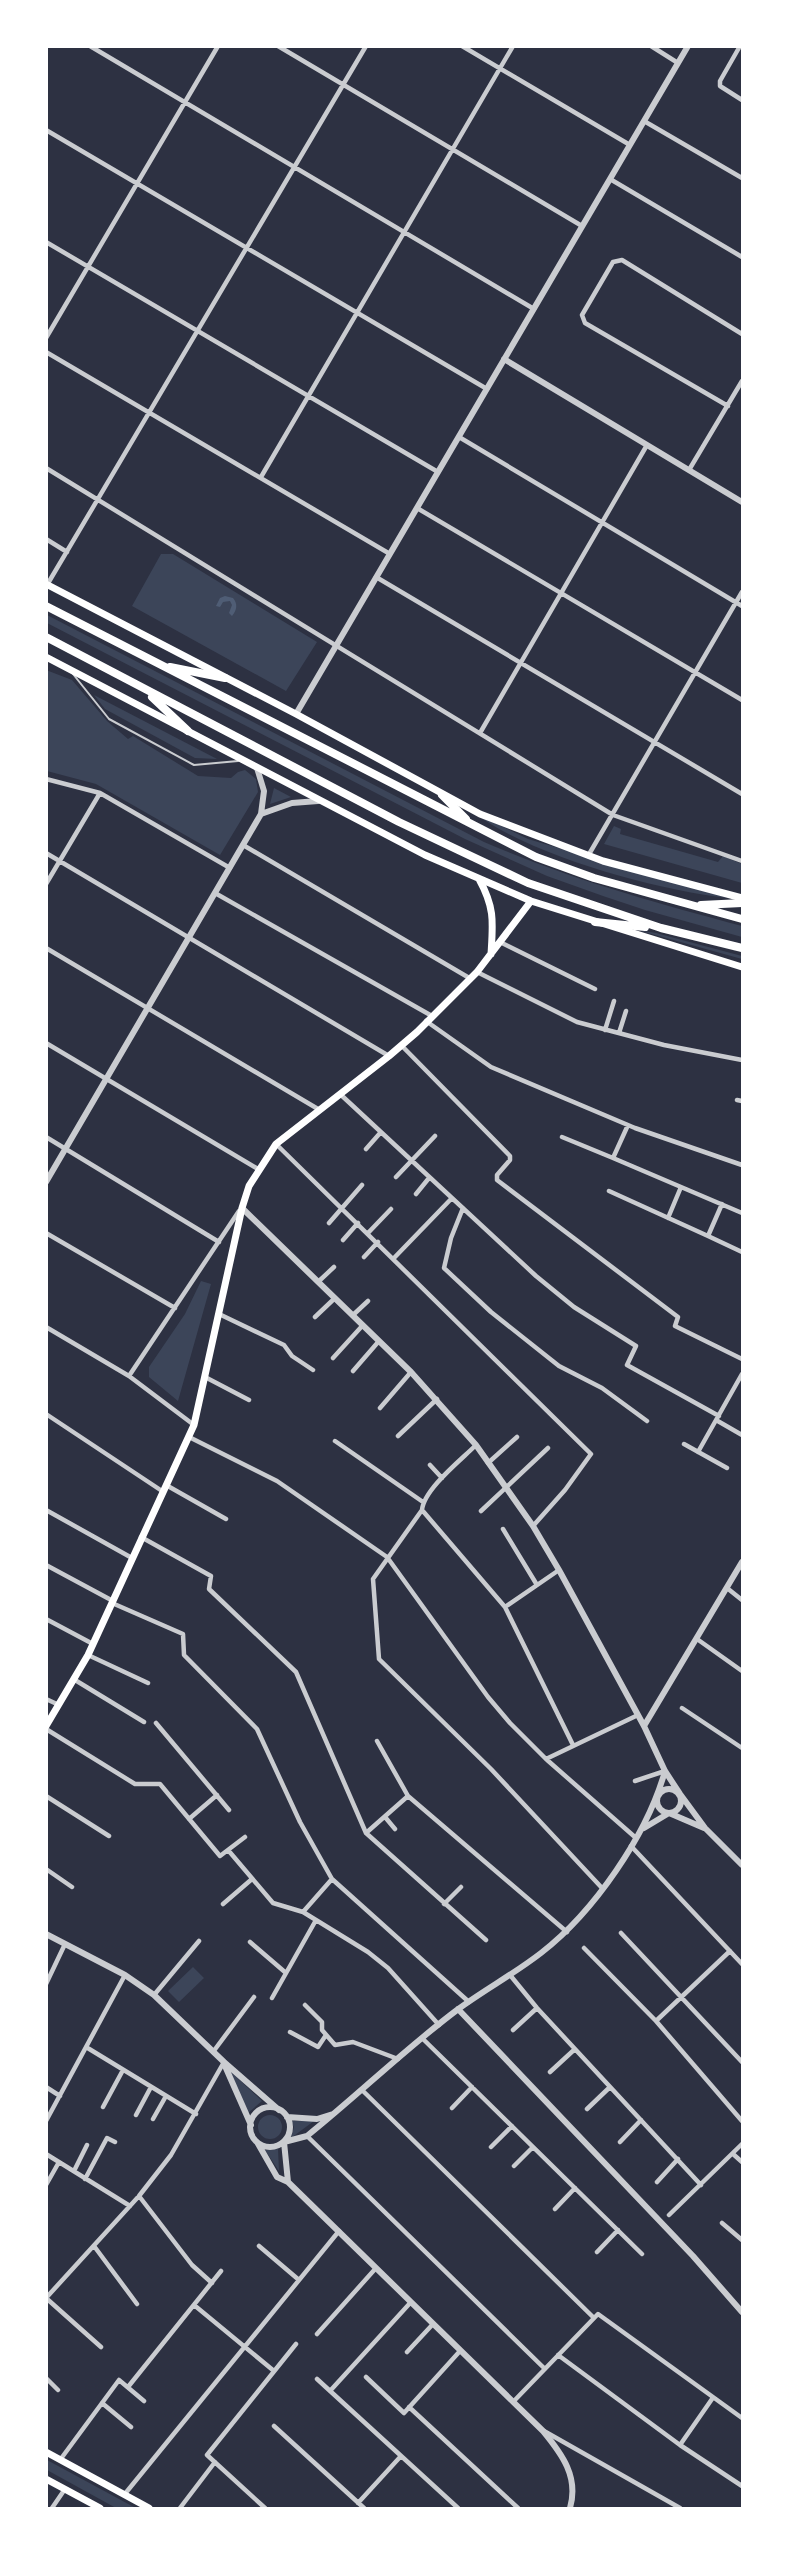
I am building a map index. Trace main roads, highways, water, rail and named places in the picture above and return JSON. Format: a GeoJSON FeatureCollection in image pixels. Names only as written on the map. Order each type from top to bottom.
{"type":"FeatureCollection","features":[{"type":"Feature","properties":{"kind":"highway"},"geometry":{"type":"LineString","coordinates":[[46,606],[536,857],[594,878],[742,919]]}},
{"type":"Feature","properties":{"kind":"highway"},"geometry":{"type":"LineString","coordinates":[[46,637],[472,858],[528,883],[661,928],[742,948]]}},
{"type":"Feature","properties":{"kind":"highway"},"geometry":{"type":"LineString","coordinates":[[160,665],[225,678]]}},
{"type":"Feature","properties":{"kind":"highway"},"geometry":{"type":"LineString","coordinates":[[143,689],[188,731]]}},
{"type":"Feature","properties":{"kind":"highway"},"geometry":{"type":"LineString","coordinates":[[442,795],[472,826]]}},
{"type":"Feature","properties":{"kind":"highway"},"geometry":{"type":"LineString","coordinates":[[691,905],[742,900]]}},
{"type":"Feature","properties":{"kind":"highway"},"geometry":{"type":"LineString","coordinates":[[595,922],[661,928]]}},
{"type":"Feature","properties":{"kind":"main road"},"geometry":{"type":"LineString","coordinates":[[47,585],[296,714],[442,795],[491,818],[588,856],[742,900]]}},
{"type":"Feature","properties":{"kind":"main road"},"geometry":{"type":"LineString","coordinates":[[48,659],[397,843],[531,901],[742,968]]}},
{"type":"Feature","properties":{"kind":"main road"},"geometry":{"type":"LineString","coordinates":[[478,878],[490,898],[494,916],[490,954]]}},
{"type":"Feature","properties":{"kind":"main road"},"geometry":{"type":"LineString","coordinates":[[46,1728],[88,1655],[194,1425],[242,1208],[249,1186],[258,1169],[276,1144],[318,1109],[389,1056],[471,979],[531,901]]}},
{"type":"Feature","properties":{"kind":"main road"},"geometry":{"type":"LineString","coordinates":[[46,2452],[149,2508]]}},
{"type":"Feature","properties":{"kind":"main road"},"geometry":{"type":"LineString","coordinates":[[46,2479],[100,2508]]}}]}
